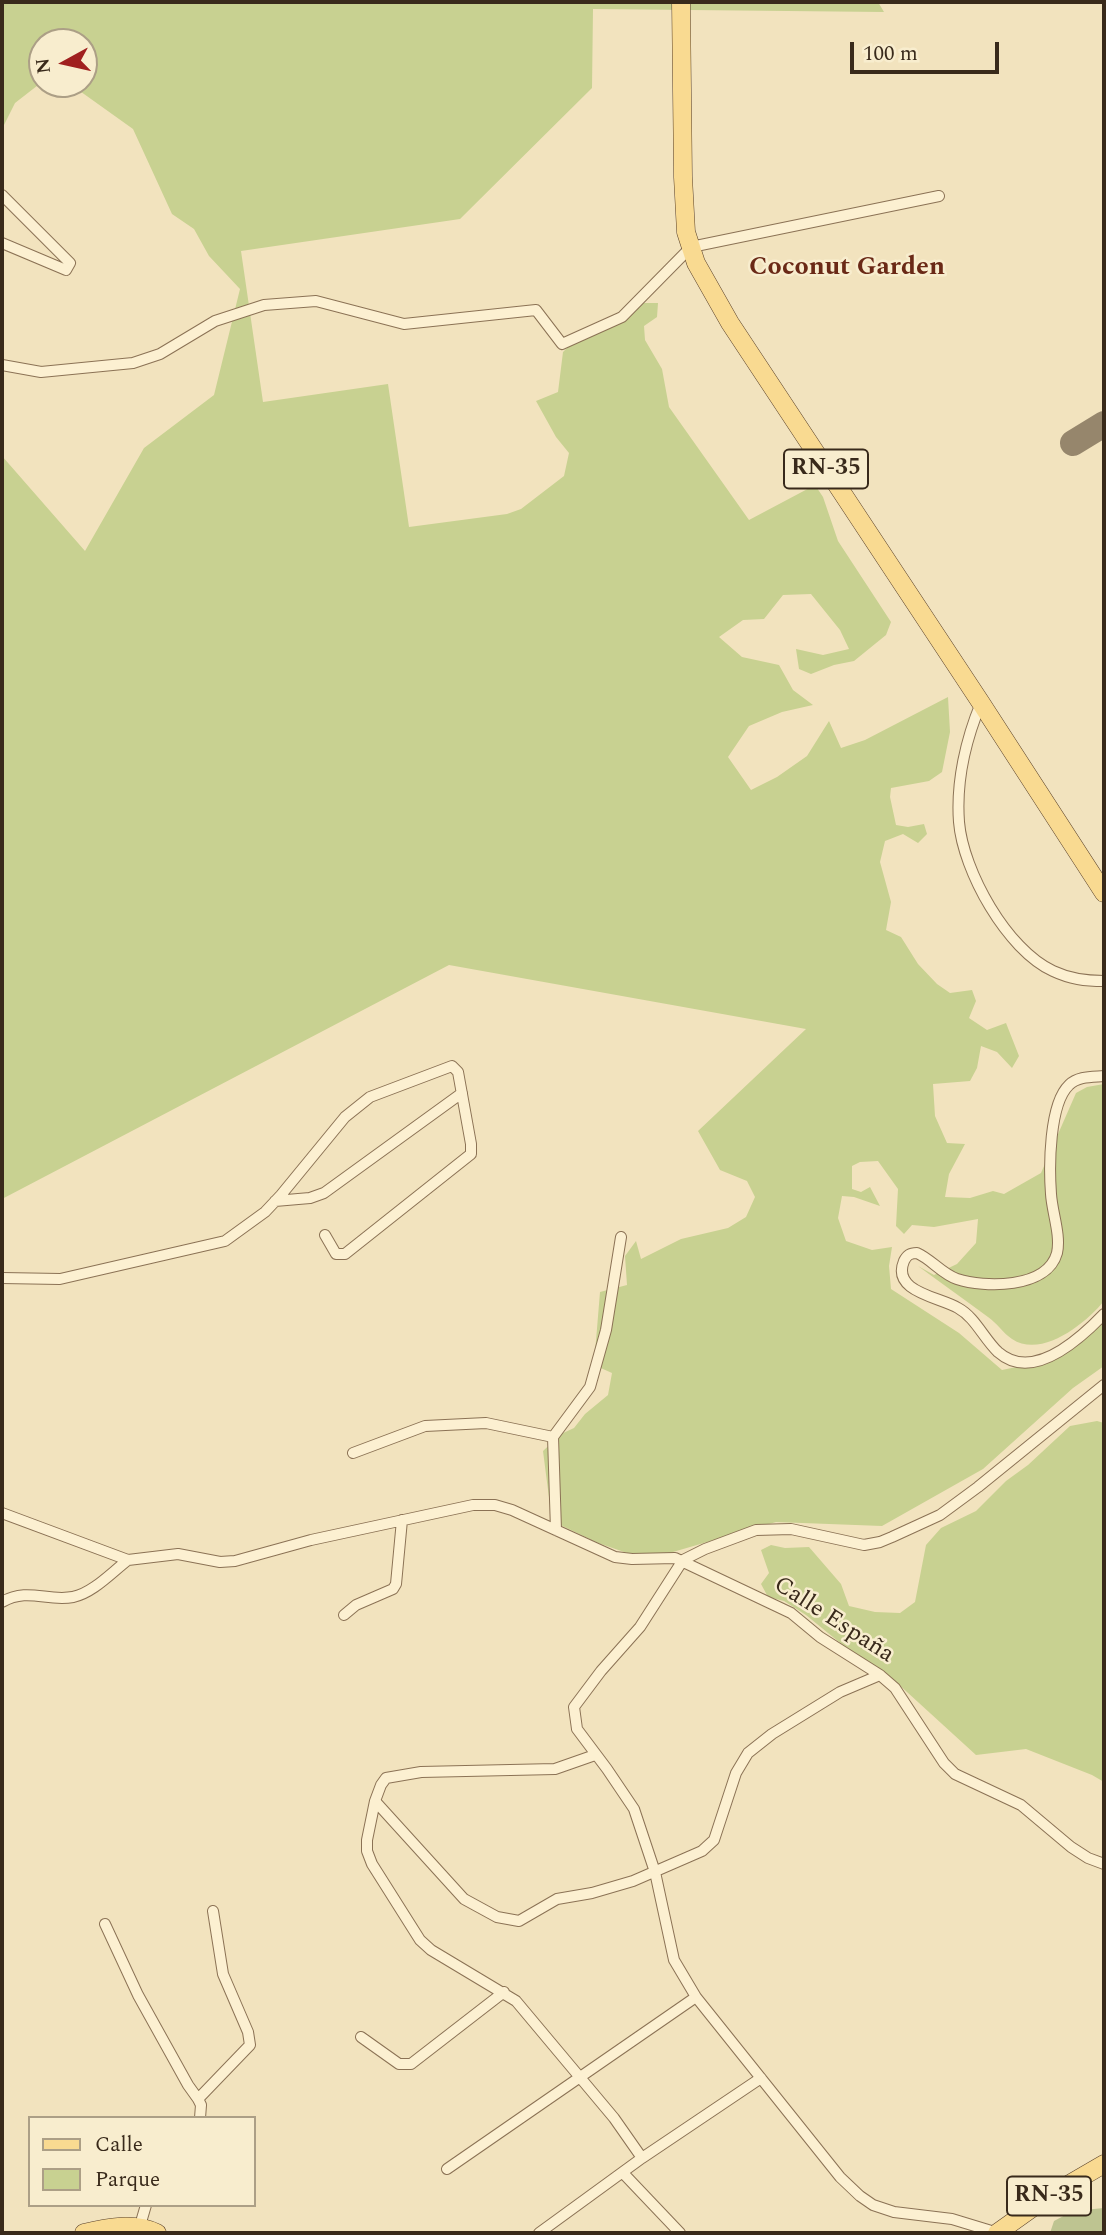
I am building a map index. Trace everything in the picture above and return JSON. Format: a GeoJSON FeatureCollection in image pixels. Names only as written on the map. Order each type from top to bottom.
{"type":"FeatureCollection","features":[{"type":"Feature","properties":{"kind":"main road","name":"RN-35"},"geometry":{"type":"LineString","coordinates":[[681,2],[683,177],[687,232],[696,263],[730,323],[1104,893]]}},
{"type":"Feature","properties":{"kind":"main road","name":"RN-35"},"geometry":{"type":"LineString","coordinates":[[998,2233],[1049,2196],[1104,2164]]}},
{"type":"Feature","properties":{"kind":"main road"},"geometry":{"type":"LineString","coordinates":[[84,2233],[127,2226],[148,2231]]}},
{"type":"Feature","properties":{"kind":"street"},"geometry":{"type":"LineString","coordinates":[[2,195],[70,263],[66,270],[2,243]]}},
{"type":"Feature","properties":{"kind":"street"},"geometry":{"type":"LineString","coordinates":[[2,365],[41,372],[132,363],[160,354],[215,321],[264,305],[316,301],[404,324],[536,310],[562,344],[622,317],[691,247],[939,196]]}},
{"type":"Feature","properties":{"kind":"street"},"geometry":{"type":"LineString","coordinates":[[981,703],[969,733],[959,823],[972,872],[995,916],[1028,954],[1051,970],[1078,980],[1104,981]]}},
{"type":"Feature","properties":{"kind":"street"},"geometry":{"type":"LineString","coordinates":[[2,1278],[60,1279],[225,1241],[265,1212],[345,1117],[370,1097],[452,1066],[458,1072],[471,1154],[345,1254],[336,1254],[325,1234]]}},
{"type":"Feature","properties":{"kind":"street"},"geometry":{"type":"LineString","coordinates":[[1104,1076],[1081,1078],[1070,1084],[1056,1108],[1051,1193],[1057,1253],[1051,1264],[1017,1284],[959,1280],[917,1253],[910,1253],[905,1258],[902,1268],[904,1281],[911,1288],[958,1308],[999,1352],[1013,1361],[1029,1363],[1049,1357],[1067,1346],[1104,1314]]}},
{"type":"Feature","properties":{"kind":"street"},"geometry":{"type":"LineString","coordinates":[[275,1201],[310,1198],[324,1193],[462,1093]]}},
{"type":"Feature","properties":{"kind":"street"},"geometry":{"type":"LineString","coordinates":[[555,1530],[552,1437],[590,1387],[606,1330],[621,1237]]}},
{"type":"Feature","properties":{"kind":"street"},"geometry":{"type":"LineString","coordinates":[[998,2233],[952,2219],[894,2212],[873,2205],[840,2177],[696,1997],[674,1960],[655,1872],[634,1809],[577,1729],[574,1707],[601,1671],[640,1628],[683,1560],[756,1530],[791,1530],[864,1545],[880,1542],[940,1515],[1104,1385]]}},
{"type":"Feature","properties":{"kind":"street"},"geometry":{"type":"LineString","coordinates":[[353,1453],[425,1426],[486,1423],[552,1437]]}},
{"type":"Feature","properties":{"kind":"street"},"geometry":{"type":"LineString","coordinates":[[2,1513],[128,1560],[178,1554],[220,1562],[234,1561],[311,1540],[473,1505],[495,1505],[512,1510],[615,1557],[632,1559],[666,1556],[683,1560]]}},
{"type":"Feature","properties":{"kind":"street"},"geometry":{"type":"LineString","coordinates":[[344,1615],[356,1605],[393,1589],[396,1584],[402,1520]]}},
{"type":"Feature","properties":{"kind":"street"},"geometry":{"type":"LineString","coordinates":[[2,1602],[20,1594],[72,1597],[90,1590],[128,1560]]}},
{"type":"Feature","properties":{"kind":"street","name":"Calle España"},"geometry":{"type":"LineString","coordinates":[[683,1560],[791,1614],[820,1637],[880,1675],[895,1688],[944,1763],[955,1774],[1021,1805],[1071,1847],[1104,1864]]}},
{"type":"Feature","properties":{"kind":"street"},"geometry":{"type":"LineString","coordinates":[[375,1801],[464,1899],[508,1920],[519,1921],[557,1899],[614,1887],[702,1851],[714,1840],[736,1773],[748,1753],[772,1734],[840,1692],[880,1675]]}},
{"type":"Feature","properties":{"kind":"street"},"geometry":{"type":"LineString","coordinates":[[595,1755],[555,1769],[421,1772],[386,1778],[380,1785],[375,1801],[367,1851],[372,1864],[420,1940],[430,1950],[516,2001],[614,2118],[642,2158]]}},
{"type":"Feature","properties":{"kind":"street"},"geometry":{"type":"LineString","coordinates":[[198,2099],[250,2045],[248,2032],[223,1974],[213,1911]]}},
{"type":"Feature","properties":{"kind":"street"},"geometry":{"type":"LineString","coordinates":[[105,1924],[138,1995],[201,2105],[200,2116]]}},
{"type":"Feature","properties":{"kind":"street"},"geometry":{"type":"LineString","coordinates":[[361,2037],[400,2064],[411,2064],[504,1992]]}},
{"type":"Feature","properties":{"kind":"street"},"geometry":{"type":"LineString","coordinates":[[447,2169],[696,1997]]}},
{"type":"Feature","properties":{"kind":"street"},"geometry":{"type":"LineString","coordinates":[[539,2233],[642,2158],[761,2078]]}},
{"type":"Feature","properties":{"kind":"street"},"geometry":{"type":"LineString","coordinates":[[623,2173],[680,2233]]}},
{"type":"Feature","properties":{"kind":"street"},"geometry":{"type":"LineString","coordinates":[[146,2207],[148,2231]]}},
{"type":"Feature","properties":{"kind":"green space"},"geometry":{"type":"Polygon","coordinates":[[[2,2],[878,2],[884,12],[593,9],[592,88],[460,219],[241,251],[263,402],[388,384],[409,527],[507,514],[521,509],[564,476],[569,453],[556,437],[536,401],[558,392],[563,352],[572,343],[642,303],[658,303],[657,317],[644,326],[645,340],[662,369],[669,407],[749,520],[815,485],[823,497],[838,541],[891,622],[886,635],[854,661],[811,674],[799,669],[796,649],[823,655],[849,649],[840,630],[811,594],[783,595],[764,619],[743,620],[719,637],[742,657],[779,665],[793,690],[813,705],[782,712],[749,726],[728,757],[751,790],[777,777],[807,756],[829,721],[841,748],[865,740],[948,697],[950,732],[942,772],[929,781],[891,788],[890,797],[896,825],[908,827],[924,824],[927,834],[918,843],[903,834],[885,841],[880,862],[891,902],[886,930],[901,937],[918,964],[937,984],[950,993],[972,990],[976,1001],[969,1018],[987,1030],[1006,1023],[1019,1056],[1012,1068],[997,1052],[981,1046],[977,1068],[970,1081],[933,1084],[935,1116],[947,1143],[965,1144],[949,1174],[945,1197],[970,1198],[993,1191],[1004,1194],[1041,1173],[1076,1093],[1087,1087],[1104,1084],[1104,1301],[1075,1328],[1050,1342],[1036,1345],[1012,1339],[991,1319],[918,1266],[934,1275],[957,1264],[976,1243],[978,1219],[934,1227],[912,1225],[904,1234],[896,1226],[898,1189],[878,1161],[860,1162],[852,1166],[852,1189],[861,1192],[870,1187],[880,1206],[842,1196],[838,1218],[846,1241],[872,1250],[892,1247],[889,1266],[891,1289],[959,1333],[1002,1370],[1055,1359],[1104,1319],[1104,1366],[1073,1388],[983,1469],[882,1526],[776,1522],[666,1554],[630,1554],[598,1543],[552,1521],[543,1451],[561,1434],[574,1428],[585,1414],[608,1395],[612,1373],[594,1365],[600,1292],[627,1285],[625,1256],[636,1241],[641,1259],[681,1239],[728,1228],[746,1217],[755,1197],[747,1181],[720,1170],[698,1131],[806,1029],[449,965],[2,1199],[2,456],[85,551],[144,448],[214,395],[240,289],[209,256],[194,229],[172,214],[133,129],[90,98],[98,98],[98,28],[28,28],[28,93],[15,103],[2,129],[2,2]]]}},
{"type":"Feature","properties":{"kind":"green space"},"geometry":{"type":"Polygon","coordinates":[[[1097,1421],[1104,1423],[1104,1782],[1026,1749],[976,1755],[896,1682],[872,1669],[806,1615],[784,1601],[768,1597],[761,1584],[769,1573],[761,1550],[771,1545],[785,1548],[809,1547],[841,1584],[849,1606],[875,1612],[900,1613],[915,1602],[926,1545],[941,1528],[976,1511],[1006,1481],[1028,1465],[1070,1426],[1097,1421]]]}},
{"type":"Feature","properties":{"kind":"green space"},"geometry":{"type":"Polygon","coordinates":[[[1104,2208],[1104,2233],[1050,2233],[1054,2221],[1073,2211],[1104,2208]]]}},
{"type":"Feature","properties":{"kind":"taxiway"},"geometry":{"type":"LineString","coordinates":[[1073,443],[1104,424]]}},
{"type":"Feature","properties":{"kind":"district","name":"Coconut Garden"},"geometry":{"type":"Point","coordinates":[847,269]}}]}
